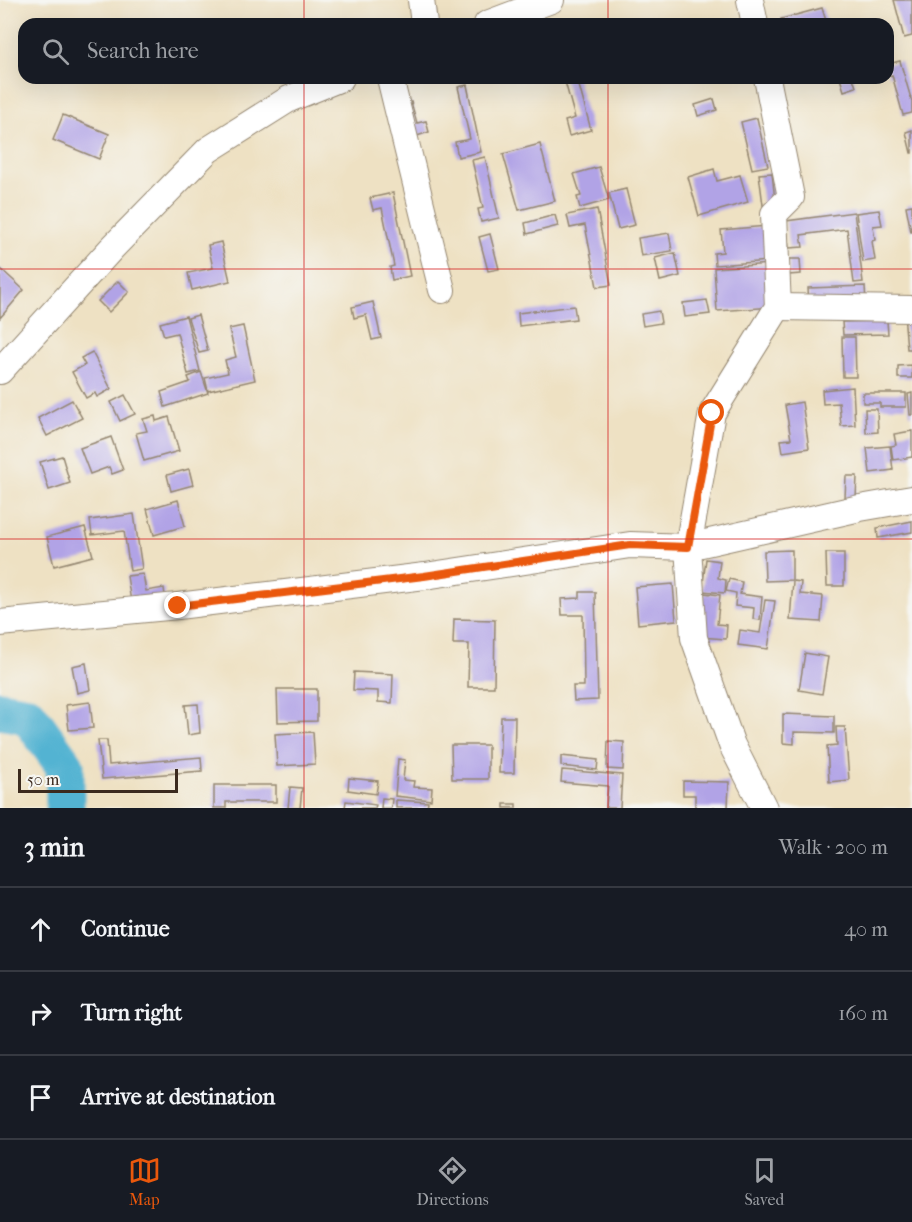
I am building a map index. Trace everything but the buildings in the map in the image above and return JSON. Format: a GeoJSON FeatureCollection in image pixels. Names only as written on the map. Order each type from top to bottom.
{"type":"FeatureCollection","features":[{"type":"Feature","properties":{"kind":"street"},"geometry":{"type":"LineString","coordinates":[[421,0],[423,18]]}},
{"type":"Feature","properties":{"kind":"street"},"geometry":{"type":"LineString","coordinates":[[504,18],[551,0]]}},
{"type":"Feature","properties":{"kind":"street"},"geometry":{"type":"LineString","coordinates":[[750,0],[754,18]]}},
{"type":"Feature","properties":{"kind":"street"},"geometry":{"type":"LineString","coordinates":[[0,371],[112,248],[208,150],[289,99],[326,84]]}},
{"type":"Feature","properties":{"kind":"street"},"geometry":{"type":"LineString","coordinates":[[391,84],[442,290]]}},
{"type":"Feature","properties":{"kind":"street"},"geometry":{"type":"LineString","coordinates":[[764,808],[732,745],[694,638],[688,547],[712,413],[778,307],[774,214],[791,196],[767,84]]}},
{"type":"Feature","properties":{"kind":"street"},"geometry":{"type":"LineString","coordinates":[[778,307],[912,309]]}},
{"type":"Feature","properties":{"kind":"street"},"geometry":{"type":"LineString","coordinates":[[0,623],[178,606],[424,576],[630,545],[688,547],[860,508],[912,500]]}},
{"type":"Feature","properties":{"kind":"waterway"},"geometry":{"type":"LineString","coordinates":[[0,710],[28,715],[65,766],[65,808]]}},
{"type":"Feature","properties":{"kind":"route"},"geometry":{"type":"LineString","coordinates":[[178,606],[424,576],[630,545],[688,547],[712,413]]}}]}
